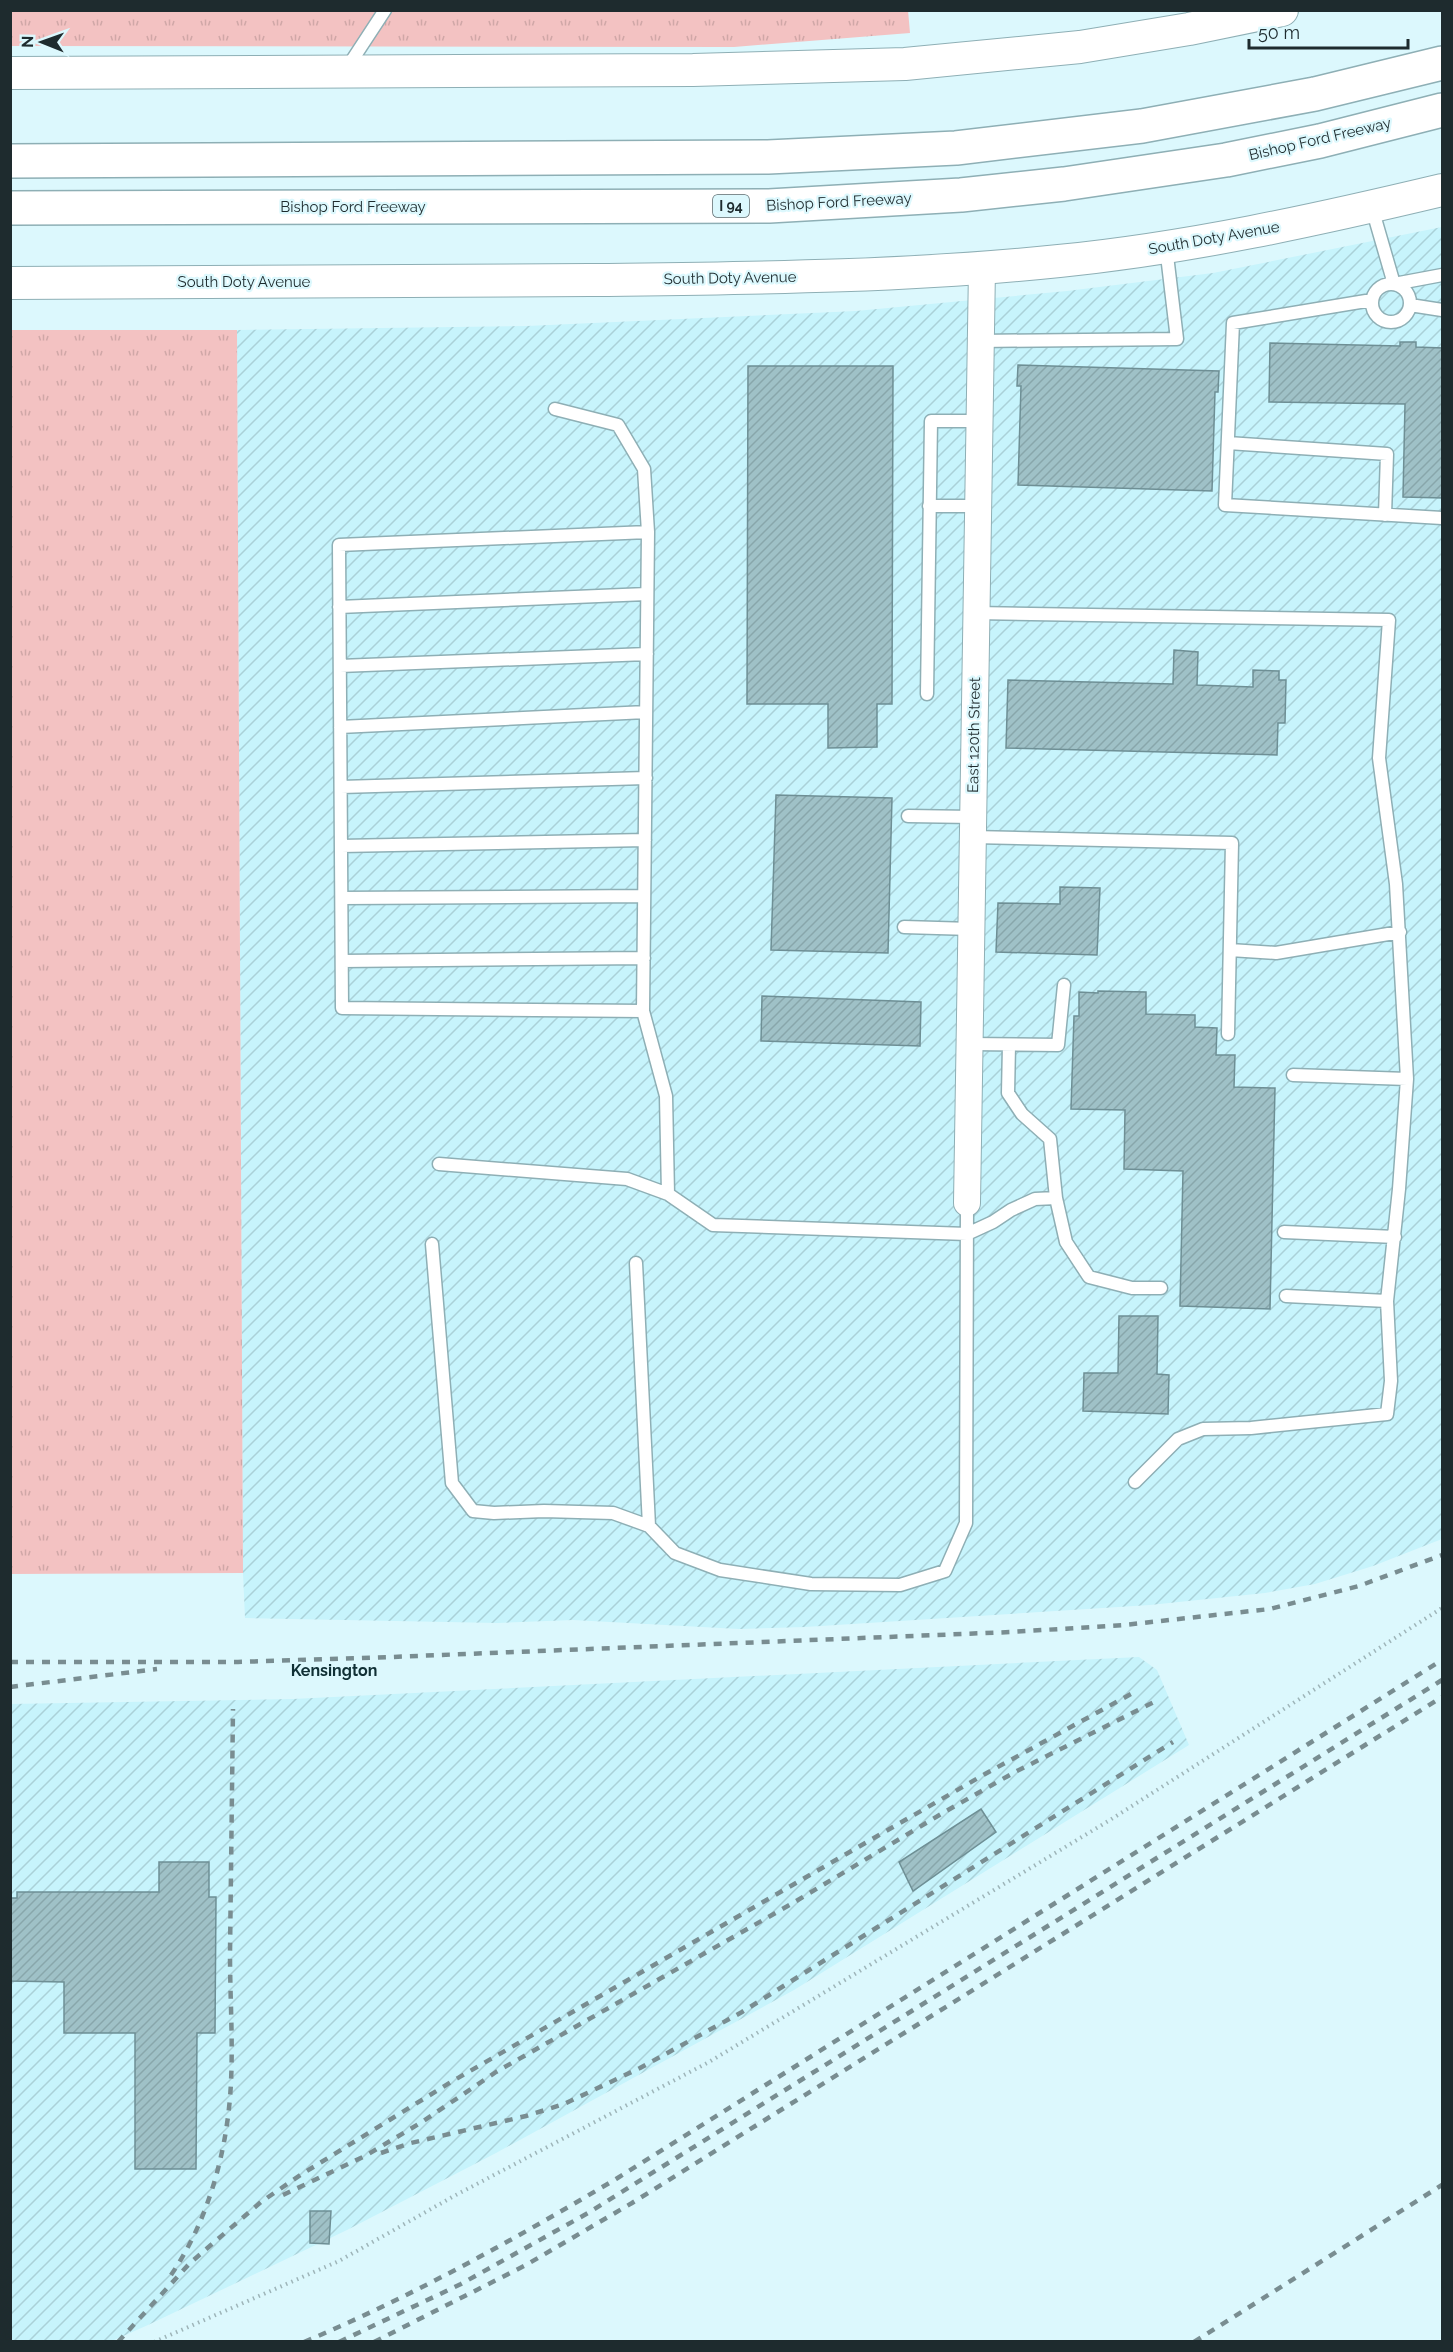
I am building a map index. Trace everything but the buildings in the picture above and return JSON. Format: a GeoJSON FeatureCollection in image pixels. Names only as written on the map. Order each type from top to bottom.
{"type":"FeatureCollection","features":[{"type":"Feature","properties":{"kind":"highway"},"geometry":{"type":"LineString","coordinates":[[10,161],[768,157],[956,148],[1142,126],[1315,94],[1443,63]]}},
{"type":"Feature","properties":{"kind":"highway","name":"Bishop Ford Freeway"},"geometry":{"type":"LineString","coordinates":[[10,208],[769,206],[961,195],[1064,184],[1226,160],[1320,141],[1443,110]]}},
{"type":"Feature","properties":{"kind":"street"},"geometry":{"type":"LineString","coordinates":[[10,73],[693,70],[905,64],[1080,46],[1189,29],[1282,10]]}},
{"type":"Feature","properties":{"kind":"street","name":"South Doty Avenue"},"geometry":{"type":"LineString","coordinates":[[10,283],[770,278],[916,273],[1060,261],[1225,238],[1443,190]]}},
{"type":"Feature","properties":{"kind":"street","name":"East 120th Street"},"geometry":{"type":"LineString","coordinates":[[967,1203],[982,268]]}},
{"type":"Feature","properties":{"kind":"lane"},"geometry":{"type":"LineString","coordinates":[[345,72],[386,10]]}},
{"type":"Feature","properties":{"kind":"lane"},"geometry":{"type":"LineString","coordinates":[[1372,207],[1394,284],[1408,293],[1410,305],[1405,316],[1400,320],[1389,322],[1378,317],[1374,312],[1372,300],[1374,294],[1382,286],[1394,284],[1443,275]]}},
{"type":"Feature","properties":{"kind":"lane"},"geometry":{"type":"LineString","coordinates":[[980,341],[1177,339],[1166,247]]}},
{"type":"Feature","properties":{"kind":"lane"},"geometry":{"type":"LineString","coordinates":[[1372,300],[1233,323],[1225,505],[1443,518]]}},
{"type":"Feature","properties":{"kind":"lane"},"geometry":{"type":"LineString","coordinates":[[1410,305],[1443,310]]}},
{"type":"Feature","properties":{"kind":"lane"},"geometry":{"type":"LineString","coordinates":[[555,409],[618,425],[644,469],[648,532],[643,1011],[666,1096],[668,1194]]}},
{"type":"Feature","properties":{"kind":"lane"},"geometry":{"type":"LineString","coordinates":[[927,694],[931,421],[979,421]]}},
{"type":"Feature","properties":{"kind":"lane"},"geometry":{"type":"LineString","coordinates":[[1228,443],[1387,454],[1385,515]]}},
{"type":"Feature","properties":{"kind":"lane"},"geometry":{"type":"LineString","coordinates":[[929,506],[978,506]]}},
{"type":"Feature","properties":{"kind":"lane"},"geometry":{"type":"LineString","coordinates":[[643,1011],[342,1008],[339,545],[648,532]]}},
{"type":"Feature","properties":{"kind":"lane"},"geometry":{"type":"LineString","coordinates":[[339,607],[647,594]]}},
{"type":"Feature","properties":{"kind":"lane"},"geometry":{"type":"LineString","coordinates":[[976,613],[1389,620],[1379,758],[1396,884],[1407,1079],[1388,1301],[1391,1381],[1387,1414],[1251,1428],[1203,1429],[1178,1439],[1135,1482]]}},
{"type":"Feature","properties":{"kind":"lane"},"geometry":{"type":"LineString","coordinates":[[340,666],[647,654]]}},
{"type":"Feature","properties":{"kind":"lane"},"geometry":{"type":"LineString","coordinates":[[340,727],[646,712]]}},
{"type":"Feature","properties":{"kind":"lane"},"geometry":{"type":"LineString","coordinates":[[341,787],[646,778]]}},
{"type":"Feature","properties":{"kind":"lane"},"geometry":{"type":"LineString","coordinates":[[908,816],[973,827],[1233,843],[1228,1034]]}},
{"type":"Feature","properties":{"kind":"lane"},"geometry":{"type":"LineString","coordinates":[[341,846],[645,840]]}},
{"type":"Feature","properties":{"kind":"lane"},"geometry":{"type":"LineString","coordinates":[[342,898],[645,896]]}},
{"type":"Feature","properties":{"kind":"lane"},"geometry":{"type":"LineString","coordinates":[[904,927],[971,929]]}},
{"type":"Feature","properties":{"kind":"lane"},"geometry":{"type":"LineString","coordinates":[[1230,950],[1276,953],[1400,932]]}},
{"type":"Feature","properties":{"kind":"lane"},"geometry":{"type":"LineString","coordinates":[[342,961],[644,958]]}},
{"type":"Feature","properties":{"kind":"lane"},"geometry":{"type":"LineString","coordinates":[[970,1044],[1058,1045],[1064,985]]}},
{"type":"Feature","properties":{"kind":"lane"},"geometry":{"type":"LineString","coordinates":[[1009,1045],[1008,1093],[1022,1114],[1050,1139],[1056,1198],[1066,1242],[1089,1277],[1132,1288],[1161,1288]]}},
{"type":"Feature","properties":{"kind":"lane"},"geometry":{"type":"LineString","coordinates":[[1293,1075],[1407,1079]]}},
{"type":"Feature","properties":{"kind":"lane"},"geometry":{"type":"LineString","coordinates":[[439,1164],[627,1179],[668,1194],[713,1225],[967,1234],[993,1222],[1011,1209],[1035,1199],[1056,1198]]}},
{"type":"Feature","properties":{"kind":"lane"},"geometry":{"type":"LineString","coordinates":[[432,1244],[452,1484],[473,1511],[613,1513],[649,1526],[675,1553],[720,1570],[811,1584],[900,1585],[945,1571],[966,1523],[967,1203]]}},
{"type":"Feature","properties":{"kind":"lane"},"geometry":{"type":"LineString","coordinates":[[1284,1232],[1395,1238]]}},
{"type":"Feature","properties":{"kind":"lane"},"geometry":{"type":"LineString","coordinates":[[636,1263],[649,1526]]}},
{"type":"Feature","properties":{"kind":"lane"},"geometry":{"type":"LineString","coordinates":[[1286,1296],[1388,1301]]}},
{"type":"Feature","properties":{"kind":"path"},"geometry":{"type":"LineString","coordinates":[[154,2342],[339,2260],[454,2196],[709,2062],[1110,1820],[1443,1608]]}},
{"type":"Feature","properties":{"kind":"shaded area"},"geometry":{"type":"Polygon","coordinates":[[[1442,227],[1442,1539],[1373,1566],[1315,1584],[1265,1593],[1150,1605],[805,1627],[739,1629],[573,1620],[498,1623],[245,1618],[237,330],[527,326],[856,311],[1067,291],[1213,273],[1442,227]]]}},
{"type":"Feature","properties":{"kind":"shaded area"},"geometry":{"type":"Polygon","coordinates":[[[1139,1657],[1157,1670],[1189,1745],[794,1990],[496,2153],[347,2230],[148,2325],[112,2341],[11,2342],[10,1704],[293,1699],[1139,1657]]]}},
{"type":"Feature","properties":{"kind":"green space"},"geometry":{"type":"Polygon","coordinates":[[[11,10],[908,10],[910,33],[734,47],[11,46],[11,10]]]}},
{"type":"Feature","properties":{"kind":"green space"},"geometry":{"type":"Polygon","coordinates":[[[10,330],[237,330],[243,1573],[11,1574],[10,330]]]}},
{"type":"Feature","properties":{"kind":"railway"},"geometry":{"type":"LineString","coordinates":[[10,1662],[238,1662],[391,1657],[1011,1632],[1124,1625],[1270,1609],[1359,1586],[1442,1555]]}},
{"type":"Feature","properties":{"kind":"railway"},"geometry":{"type":"LineString","coordinates":[[304,2342],[385,2306],[463,2266],[616,2179],[1442,1660]]}},
{"type":"Feature","properties":{"kind":"railway"},"geometry":{"type":"LineString","coordinates":[[10,1687],[157,1669]]}},
{"type":"Feature","properties":{"kind":"railway"},"geometry":{"type":"LineString","coordinates":[[339,2342],[461,2284],[588,2213],[1442,1680]]}},
{"type":"Feature","properties":{"kind":"railway"},"geometry":{"type":"LineString","coordinates":[[118,2342],[190,2263],[261,2202],[302,2174],[451,2082],[985,1774],[1131,1694]]}},
{"type":"Feature","properties":{"kind":"railway"},"geometry":{"type":"LineString","coordinates":[[374,2342],[526,2265],[632,2203],[1442,1697]]}},
{"type":"Feature","properties":{"kind":"railway"},"geometry":{"type":"LineString","coordinates":[[283,2195],[365,2156],[422,2122],[496,2072],[793,1903],[1015,1772],[1154,1702]]}},
{"type":"Feature","properties":{"kind":"railway"},"geometry":{"type":"LineString","coordinates":[[171,2275],[196,2231],[206,2207],[221,2158],[229,2107],[232,2050],[230,1954],[233,1709]]}},
{"type":"Feature","properties":{"kind":"railway"},"geometry":{"type":"LineString","coordinates":[[381,2153],[411,2143],[526,2116],[564,2104],[640,2068],[742,2012],[1173,1742]]}},
{"type":"Feature","properties":{"kind":"railway"},"geometry":{"type":"LineString","coordinates":[[1194,2342],[1442,2185]]}},
{"type":"Feature","properties":{"kind":"district","name":"Kensington"},"geometry":{"type":"Point","coordinates":[334,1670]}}]}
